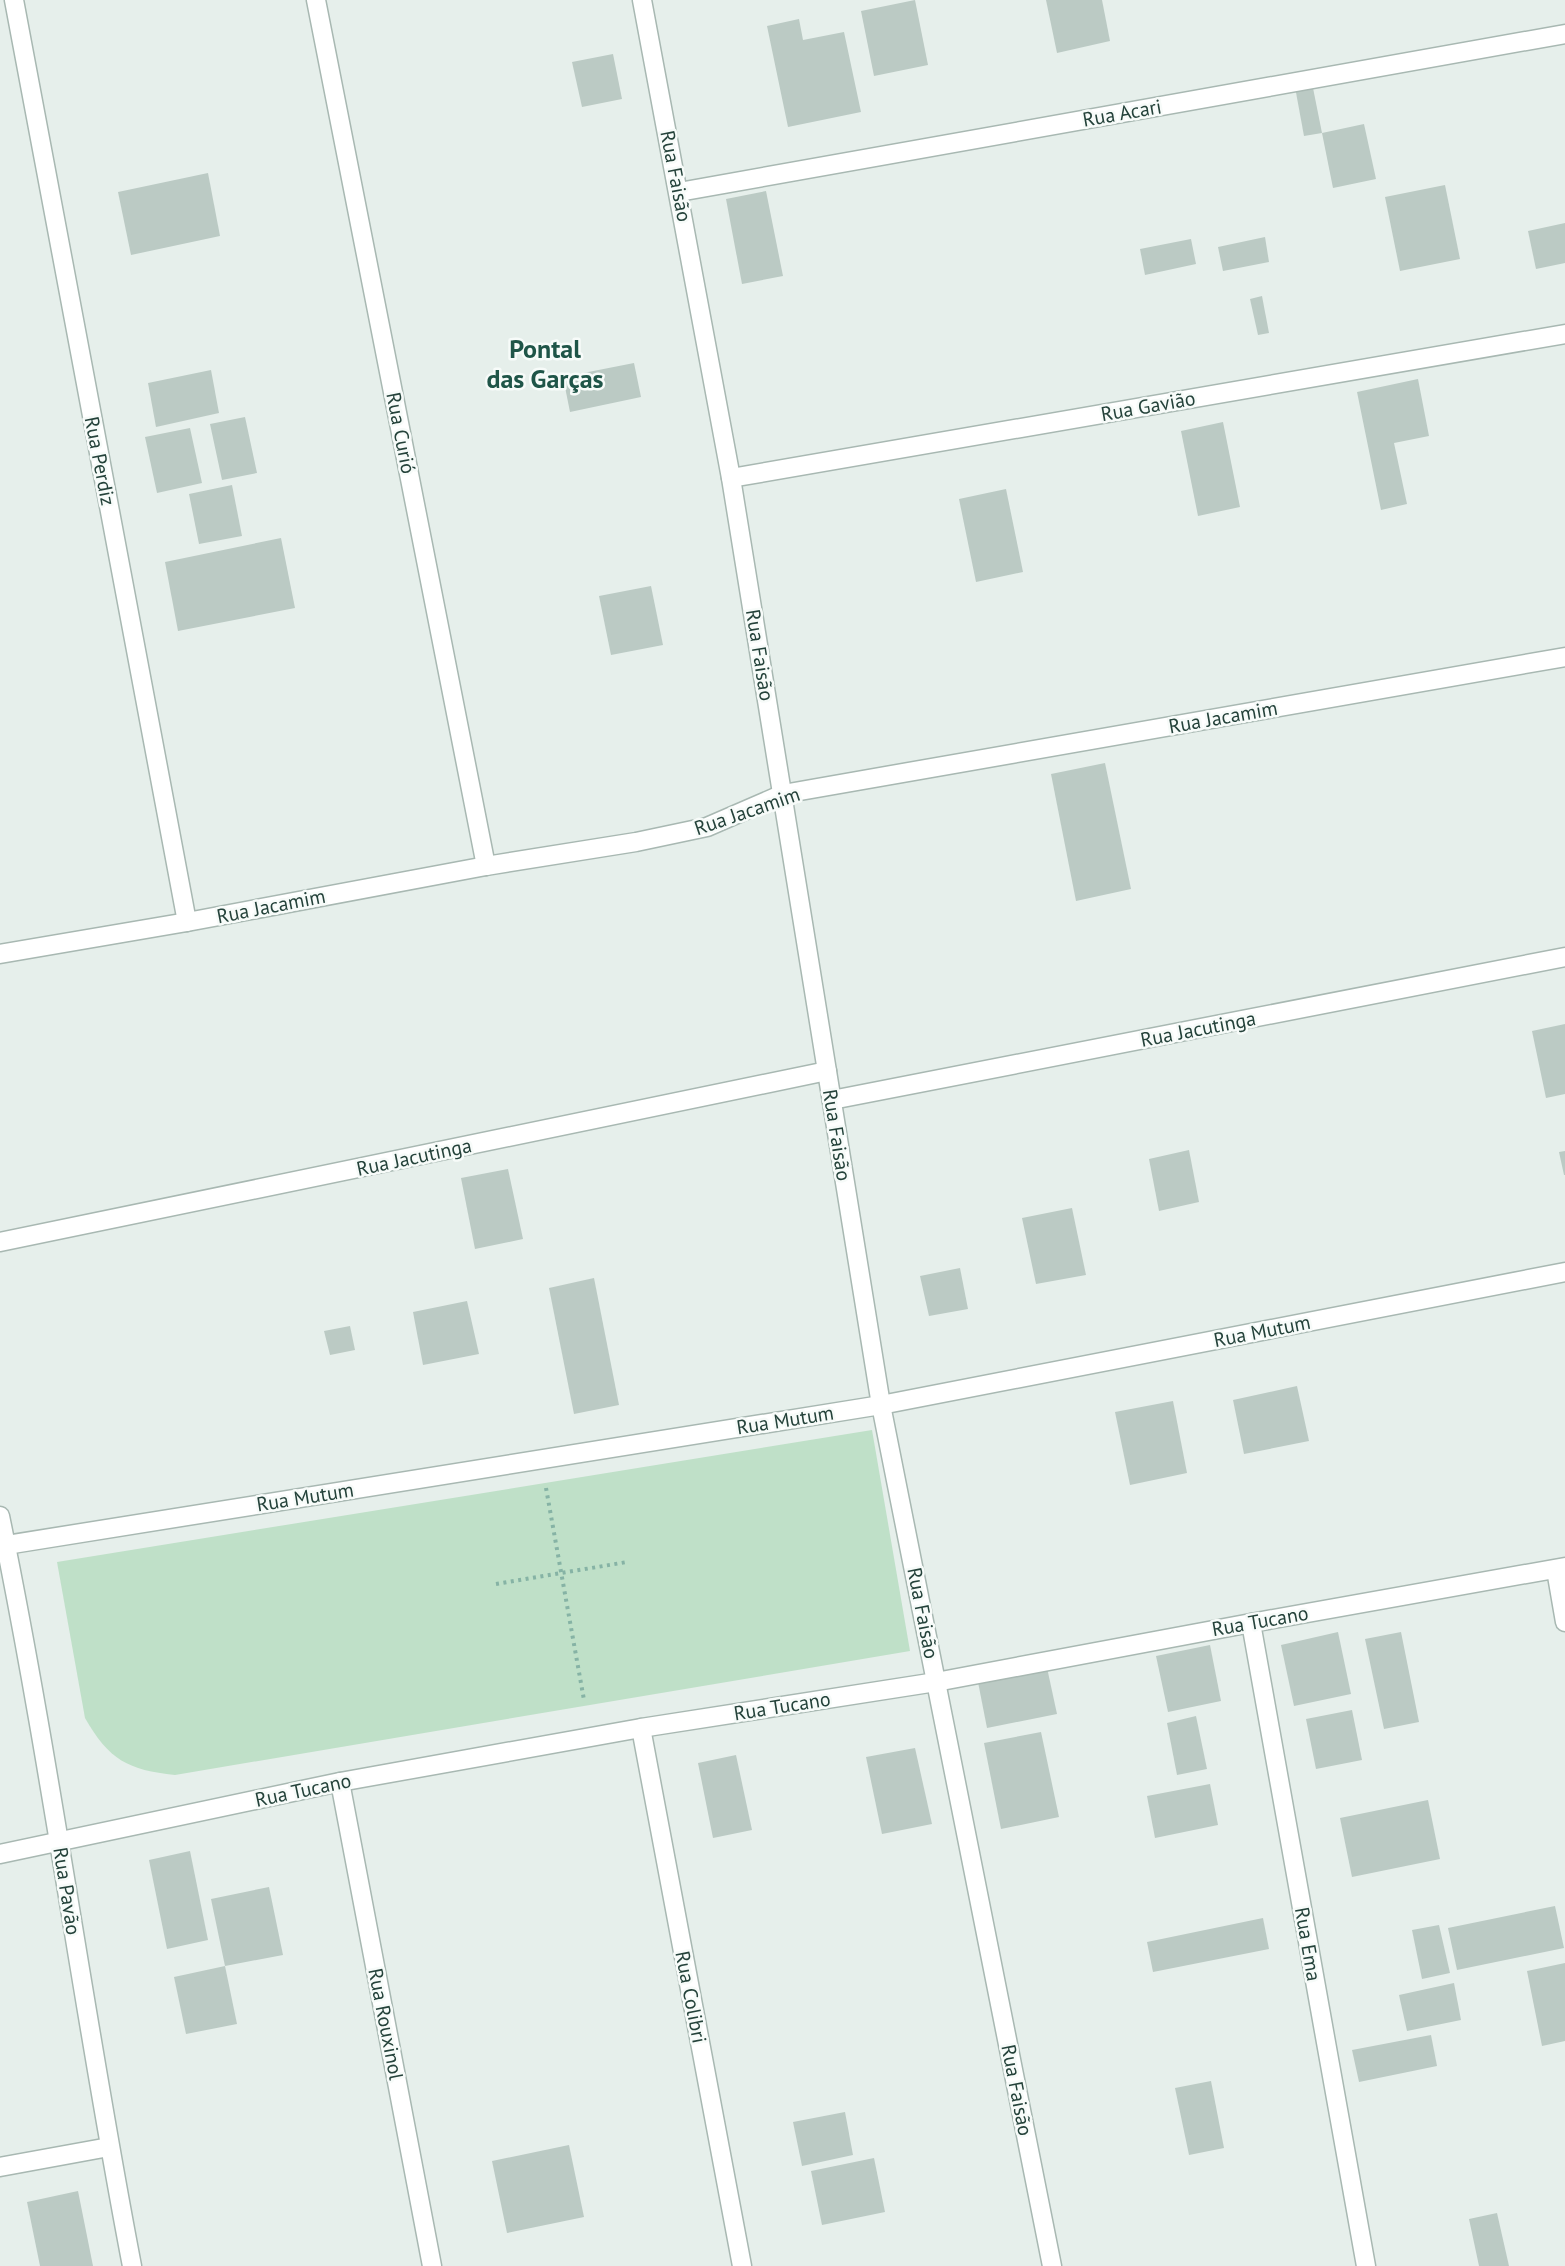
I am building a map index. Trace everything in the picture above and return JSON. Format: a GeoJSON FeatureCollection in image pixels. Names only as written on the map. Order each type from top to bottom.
{"type":"FeatureCollection","features":[{"type":"Feature","properties":{"kind":"street","name":"Rua Perdiz"},"geometry":{"type":"LineString","coordinates":[[14,0],[187,922]]}},
{"type":"Feature","properties":{"kind":"street","name":"Rua Curió"},"geometry":{"type":"LineString","coordinates":[[316,0],[486,866]]}},
{"type":"Feature","properties":{"kind":"street","name":"Rua Faisão"},"geometry":{"type":"LineString","coordinates":[[642,0],[731,478],[882,1405],[1052,2266]]}},
{"type":"Feature","properties":{"kind":"street","name":"Rua Acari"},"geometry":{"type":"LineString","coordinates":[[679,192],[1565,34]]}},
{"type":"Feature","properties":{"kind":"street","name":"Rua Gavião"},"geometry":{"type":"LineString","coordinates":[[731,478],[1565,333]]}},
{"type":"Feature","properties":{"kind":"street","name":"Rua Jacamim"},"geometry":{"type":"LineString","coordinates":[[0,954],[187,922],[486,866],[636,842],[706,827],[783,794],[1565,657]]}},
{"type":"Feature","properties":{"kind":"street","name":"Rua Jacutinga"},"geometry":{"type":"LineString","coordinates":[[832,1100],[1565,957]]}},
{"type":"Feature","properties":{"kind":"street","name":"Rua Jacutinga"},"geometry":{"type":"LineString","coordinates":[[0,1242],[827,1071]]}},
{"type":"Feature","properties":{"kind":"street","name":"Rua Mutum"},"geometry":{"type":"LineString","coordinates":[[3,1545],[882,1405],[1565,1272]]}},
{"type":"Feature","properties":{"kind":"street","name":"Rua Pavão"},"geometry":{"type":"LineString","coordinates":[[0,1516],[3,1545],[59,1842],[109,2147],[132,2266]]}},
{"type":"Feature","properties":{"kind":"street","name":"Rua Tucano"},"geometry":{"type":"LineString","coordinates":[[0,1854],[340,1782],[641,1728],[936,1682],[1560,1568]]}},
{"type":"Feature","properties":{"kind":"street"},"geometry":{"type":"LineString","coordinates":[[1560,1568],[1565,1622]]}},
{"type":"Feature","properties":{"kind":"street","name":"Rua Ema"},"geometry":{"type":"LineString","coordinates":[[1251,1623],[1366,2266]]}},
{"type":"Feature","properties":{"kind":"street","name":"Rua Colibri"},"geometry":{"type":"LineString","coordinates":[[641,1728],[742,2266]]}},
{"type":"Feature","properties":{"kind":"street","name":"Rua Rouxinol"},"geometry":{"type":"LineString","coordinates":[[340,1782],[432,2266]]}},
{"type":"Feature","properties":{"kind":"street"},"geometry":{"type":"LineString","coordinates":[[0,2168],[109,2147]]}},
{"type":"Feature","properties":{"kind":"path"},"geometry":{"type":"LineString","coordinates":[[545,1482],[584,1700]]}},
{"type":"Feature","properties":{"kind":"path"},"geometry":{"type":"LineString","coordinates":[[496,1584],[627,1562]]}},
{"type":"Feature","properties":{"kind":"green space"},"geometry":{"type":"Polygon","coordinates":[[[872,1430],[910,1651],[175,1775],[144,1770],[121,1760],[103,1744],[85,1718],[57,1562],[872,1430]]]}},
{"type":"Feature","properties":{"kind":"building"},"geometry":{"type":"Polygon","coordinates":[[[915,0],[928,65],[874,76],[861,11],[915,0]]]}},
{"type":"Feature","properties":{"kind":"building"},"geometry":{"type":"Polygon","coordinates":[[[1046,0],[1102,0],[1110,41],[1057,53],[1046,0]]]}},
{"type":"Feature","properties":{"kind":"building"},"geometry":{"type":"Polygon","coordinates":[[[799,19],[803,40],[844,32],[861,112],[788,127],[767,26],[799,19]]]}},
{"type":"Feature","properties":{"kind":"building"},"geometry":{"type":"Polygon","coordinates":[[[613,54],[622,99],[582,107],[572,62],[613,54]]]}},
{"type":"Feature","properties":{"kind":"building"},"geometry":{"type":"Polygon","coordinates":[[[1312,83],[1322,133],[1304,136],[1295,87],[1312,83]]]}},
{"type":"Feature","properties":{"kind":"building"},"geometry":{"type":"Polygon","coordinates":[[[1364,124],[1376,179],[1333,188],[1322,133],[1364,124]]]}},
{"type":"Feature","properties":{"kind":"building"},"geometry":{"type":"Polygon","coordinates":[[[208,173],[220,236],[131,255],[118,192],[208,173]]]}},
{"type":"Feature","properties":{"kind":"building"},"geometry":{"type":"Polygon","coordinates":[[[1445,185],[1460,259],[1400,271],[1385,197],[1445,185]]]}},
{"type":"Feature","properties":{"kind":"building"},"geometry":{"type":"Polygon","coordinates":[[[766,191],[783,276],[742,284],[726,199],[766,191]]]}},
{"type":"Feature","properties":{"kind":"building"},"geometry":{"type":"Polygon","coordinates":[[[1565,223],[1565,263],[1536,269],[1528,231],[1565,223]]]}},
{"type":"Feature","properties":{"kind":"building"},"geometry":{"type":"Polygon","coordinates":[[[1265,237],[1269,262],[1223,271],[1218,247],[1265,237]]]}},
{"type":"Feature","properties":{"kind":"building"},"geometry":{"type":"Polygon","coordinates":[[[1191,239],[1196,264],[1145,275],[1140,249],[1191,239]]]}},
{"type":"Feature","properties":{"kind":"building"},"geometry":{"type":"Polygon","coordinates":[[[1262,296],[1269,333],[1258,335],[1250,299],[1262,296]]]}},
{"type":"Feature","properties":{"kind":"building"},"geometry":{"type":"Polygon","coordinates":[[[634,363],[641,397],[570,412],[563,377],[634,363]]]}},
{"type":"Feature","properties":{"kind":"building"},"geometry":{"type":"Polygon","coordinates":[[[211,370],[219,413],[156,427],[148,383],[211,370]]]}},
{"type":"Feature","properties":{"kind":"building"},"geometry":{"type":"Polygon","coordinates":[[[1418,379],[1429,436],[1394,443],[1407,504],[1381,510],[1357,392],[1418,379]]]}},
{"type":"Feature","properties":{"kind":"building"},"geometry":{"type":"Polygon","coordinates":[[[245,417],[257,473],[222,480],[210,424],[245,417]]]}},
{"type":"Feature","properties":{"kind":"building"},"geometry":{"type":"Polygon","coordinates":[[[1223,422],[1240,507],[1198,516],[1181,431],[1223,422]]]}},
{"type":"Feature","properties":{"kind":"building"},"geometry":{"type":"Polygon","coordinates":[[[190,428],[202,483],[157,493],[145,437],[190,428]]]}},
{"type":"Feature","properties":{"kind":"building"},"geometry":{"type":"Polygon","coordinates":[[[232,485],[242,536],[199,544],[189,494],[232,485]]]}},
{"type":"Feature","properties":{"kind":"building"},"geometry":{"type":"Polygon","coordinates":[[[1006,489],[1023,572],[976,582],[959,499],[1006,489]]]}},
{"type":"Feature","properties":{"kind":"building"},"geometry":{"type":"Polygon","coordinates":[[[281,538],[295,608],[178,631],[165,562],[281,538]]]}},
{"type":"Feature","properties":{"kind":"building"},"geometry":{"type":"Polygon","coordinates":[[[651,586],[663,645],[611,655],[599,596],[651,586]]]}},
{"type":"Feature","properties":{"kind":"building"},"geometry":{"type":"Polygon","coordinates":[[[1105,763],[1131,889],[1076,901],[1051,774],[1105,763]]]}},
{"type":"Feature","properties":{"kind":"building"},"geometry":{"type":"Polygon","coordinates":[[[1565,1024],[1565,1094],[1546,1098],[1532,1031],[1565,1024]]]}},
{"type":"Feature","properties":{"kind":"building"},"geometry":{"type":"Polygon","coordinates":[[[1189,1150],[1199,1202],[1159,1211],[1149,1159],[1189,1150]]]}},
{"type":"Feature","properties":{"kind":"building"},"geometry":{"type":"Polygon","coordinates":[[[1565,1151],[1565,1175],[1564,1175],[1559,1152],[1565,1151]]]}},
{"type":"Feature","properties":{"kind":"building"},"geometry":{"type":"Polygon","coordinates":[[[508,1169],[523,1239],[475,1249],[461,1178],[508,1169]]]}},
{"type":"Feature","properties":{"kind":"building"},"geometry":{"type":"Polygon","coordinates":[[[1072,1208],[1086,1275],[1036,1284],[1022,1218],[1072,1208]]]}},
{"type":"Feature","properties":{"kind":"building"},"geometry":{"type":"Polygon","coordinates":[[[960,1268],[968,1309],[929,1316],[920,1276],[960,1268]]]}},
{"type":"Feature","properties":{"kind":"building"},"geometry":{"type":"Polygon","coordinates":[[[594,1278],[619,1405],[574,1414],[549,1288],[594,1278]]]}},
{"type":"Feature","properties":{"kind":"building"},"geometry":{"type":"Polygon","coordinates":[[[467,1301],[479,1354],[423,1365],[413,1312],[467,1301]]]}},
{"type":"Feature","properties":{"kind":"building"},"geometry":{"type":"Polygon","coordinates":[[[350,1326],[355,1350],[330,1355],[324,1331],[350,1326]]]}},
{"type":"Feature","properties":{"kind":"building"},"geometry":{"type":"Polygon","coordinates":[[[1297,1386],[1309,1441],[1244,1454],[1233,1400],[1297,1386]]]}},
{"type":"Feature","properties":{"kind":"building"},"geometry":{"type":"Polygon","coordinates":[[[1173,1401],[1187,1473],[1130,1485],[1115,1412],[1173,1401]]]}},
{"type":"Feature","properties":{"kind":"building"},"geometry":{"type":"Polygon","coordinates":[[[1338,1632],[1351,1694],[1294,1706],[1281,1645],[1338,1632]]]}},
{"type":"Feature","properties":{"kind":"building"},"geometry":{"type":"Polygon","coordinates":[[[1401,1632],[1419,1722],[1384,1729],[1365,1639],[1401,1632]]]}},
{"type":"Feature","properties":{"kind":"building"},"geometry":{"type":"Polygon","coordinates":[[[1210,1645],[1221,1701],[1168,1712],[1156,1656],[1210,1645]]]}},
{"type":"Feature","properties":{"kind":"building"},"geometry":{"type":"Polygon","coordinates":[[[1046,1663],[1057,1714],[987,1728],[977,1677],[1046,1663]]]}},
{"type":"Feature","properties":{"kind":"building"},"geometry":{"type":"Polygon","coordinates":[[[1352,1710],[1362,1760],[1316,1769],[1306,1719],[1352,1710]]]}},
{"type":"Feature","properties":{"kind":"building"},"geometry":{"type":"Polygon","coordinates":[[[1196,1716],[1207,1769],[1177,1775],[1167,1723],[1196,1716]]]}},
{"type":"Feature","properties":{"kind":"building"},"geometry":{"type":"Polygon","coordinates":[[[1041,1732],[1059,1817],[1001,1829],[984,1743],[1041,1732]]]}},
{"type":"Feature","properties":{"kind":"building"},"geometry":{"type":"Polygon","coordinates":[[[915,1748],[932,1824],[882,1834],[866,1757],[915,1748]]]}},
{"type":"Feature","properties":{"kind":"building"},"geometry":{"type":"Polygon","coordinates":[[[736,1755],[752,1830],[713,1838],[698,1763],[736,1755]]]}},
{"type":"Feature","properties":{"kind":"building"},"geometry":{"type":"Polygon","coordinates":[[[1210,1784],[1218,1825],[1155,1838],[1147,1796],[1210,1784]]]}},
{"type":"Feature","properties":{"kind":"building"},"geometry":{"type":"Polygon","coordinates":[[[1428,1800],[1440,1859],[1352,1877],[1340,1818],[1428,1800]]]}},
{"type":"Feature","properties":{"kind":"building"},"geometry":{"type":"Polygon","coordinates":[[[190,1851],[208,1940],[167,1949],[149,1860],[190,1851]]]}},
{"type":"Feature","properties":{"kind":"building"},"geometry":{"type":"Polygon","coordinates":[[[269,1887],[283,1955],[225,1966],[211,1899],[269,1887]]]}},
{"type":"Feature","properties":{"kind":"building"},"geometry":{"type":"Polygon","coordinates":[[[1555,1906],[1564,1948],[1457,1970],[1448,1928],[1555,1906]]]}},
{"type":"Feature","properties":{"kind":"building"},"geometry":{"type":"Polygon","coordinates":[[[1263,1918],[1269,1949],[1153,1972],[1147,1942],[1263,1918]]]}},
{"type":"Feature","properties":{"kind":"building"},"geometry":{"type":"Polygon","coordinates":[[[1439,1925],[1450,1973],[1422,1979],[1412,1930],[1439,1925]]]}},
{"type":"Feature","properties":{"kind":"building"},"geometry":{"type":"Polygon","coordinates":[[[1565,1963],[1565,2041],[1542,2046],[1527,1971],[1565,1963]]]}},
{"type":"Feature","properties":{"kind":"building"},"geometry":{"type":"Polygon","coordinates":[[[225,1966],[237,2024],[186,2034],[174,1977],[225,1966]]]}},
{"type":"Feature","properties":{"kind":"building"},"geometry":{"type":"Polygon","coordinates":[[[1454,1983],[1461,2020],[1407,2031],[1399,1995],[1454,1983]]]}},
{"type":"Feature","properties":{"kind":"building"},"geometry":{"type":"Polygon","coordinates":[[[1431,2035],[1437,2066],[1359,2082],[1352,2050],[1431,2035]]]}},
{"type":"Feature","properties":{"kind":"building"},"geometry":{"type":"Polygon","coordinates":[[[1211,2081],[1224,2148],[1189,2155],[1175,2088],[1211,2081]]]}},
{"type":"Feature","properties":{"kind":"building"},"geometry":{"type":"Polygon","coordinates":[[[845,2112],[853,2155],[802,2166],[793,2122],[845,2112]]]}},
{"type":"Feature","properties":{"kind":"building"},"geometry":{"type":"Polygon","coordinates":[[[569,2145],[584,2217],[507,2233],[492,2161],[569,2145]]]}},
{"type":"Feature","properties":{"kind":"building"},"geometry":{"type":"Polygon","coordinates":[[[874,2158],[885,2212],[822,2225],[811,2171],[874,2158]]]}},
{"type":"Feature","properties":{"kind":"building"},"geometry":{"type":"Polygon","coordinates":[[[78,2191],[93,2266],[40,2266],[27,2202],[78,2191]]]}},
{"type":"Feature","properties":{"kind":"building"},"geometry":{"type":"Polygon","coordinates":[[[1497,2213],[1509,2266],[1479,2266],[1469,2219],[1497,2213]]]}},
{"type":"Feature","properties":{"kind":"district","name":"Pontal das Garças"},"geometry":{"type":"Point","coordinates":[545,364]}}]}
